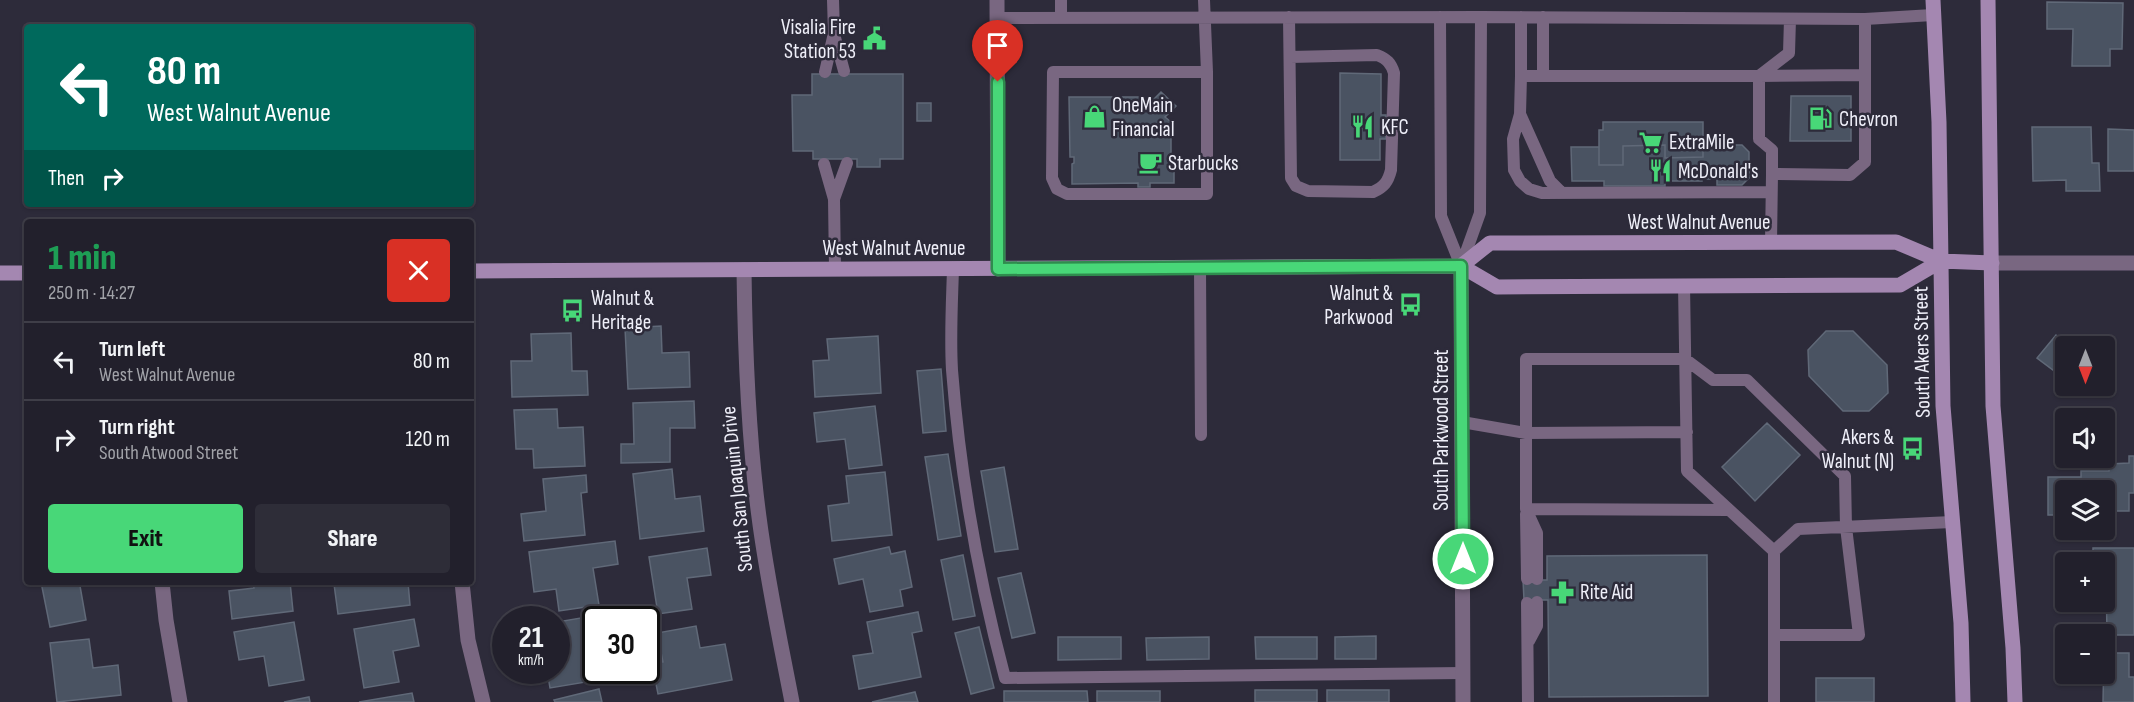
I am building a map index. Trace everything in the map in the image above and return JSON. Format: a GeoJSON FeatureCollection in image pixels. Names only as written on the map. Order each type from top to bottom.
{"type":"FeatureCollection","features":[{"type":"Feature","properties":{"kind":"main road"},"geometry":{"type":"LineString","coordinates":[[1988,0],[1994,432],[2013,648],[2015,702]]}},
{"type":"Feature","properties":{"kind":"main road","name":"South Akers Street"},"geometry":{"type":"LineString","coordinates":[[1933,7],[1939,122],[1943,406],[1961,623],[1963,702]]}},
{"type":"Feature","properties":{"kind":"main road","name":"West Walnut Avenue"},"geometry":{"type":"LineString","coordinates":[[474,272],[1461,266],[1490,243],[1896,242],[1941,261],[1992,263]]}},
{"type":"Feature","properties":{"kind":"main road"},"geometry":{"type":"LineString","coordinates":[[1461,266],[1497,287],[1900,285],[1941,261]]}},
{"type":"Feature","properties":{"kind":"main road"},"geometry":{"type":"LineString","coordinates":[[0,273],[24,273]]}},
{"type":"Feature","properties":{"kind":"street"},"geometry":{"type":"LineString","coordinates":[[998,0],[998,269]]}},
{"type":"Feature","properties":{"kind":"street","name":"West Walnut Avenue"},"geometry":{"type":"LineString","coordinates":[[1992,263],[2134,263]]}},
{"type":"Feature","properties":{"kind":"street","name":"South Parkwood Street"},"geometry":{"type":"LineString","coordinates":[[1461,266],[1463,702]]}},
{"type":"Feature","properties":{"kind":"street","name":"South San Joaquin Drive"},"geometry":{"type":"LineString","coordinates":[[744,270],[748,403],[759,514],[767,573],[792,702]]}},
{"type":"Feature","properties":{"kind":"street"},"geometry":{"type":"LineString","coordinates":[[162,585],[180,702]]}},
{"type":"Feature","properties":{"kind":"street"},"geometry":{"type":"LineString","coordinates":[[462,585],[468,640],[483,702]]}},
{"type":"Feature","properties":{"kind":"lane"},"geometry":{"type":"LineString","coordinates":[[833,0],[834,33],[844,71]]}},
{"type":"Feature","properties":{"kind":"lane"},"geometry":{"type":"LineString","coordinates":[[1061,0],[1061,18]]}},
{"type":"Feature","properties":{"kind":"lane"},"geometry":{"type":"LineString","coordinates":[[1204,0],[1207,72],[1208,194],[1067,194],[1057,189],[1052,178],[1053,72],[1207,72]]}},
{"type":"Feature","properties":{"kind":"lane"},"geometry":{"type":"LineString","coordinates":[[998,18],[1865,19],[1933,7]]}},
{"type":"Feature","properties":{"kind":"lane"},"geometry":{"type":"LineString","coordinates":[[1289,17],[1291,178],[1296,186],[1308,191],[1372,192],[1381,189],[1388,181],[1391,170],[1394,74],[1392,66],[1386,58],[1377,55],[1290,57]]}},
{"type":"Feature","properties":{"kind":"lane"},"geometry":{"type":"LineString","coordinates":[[1440,17],[1441,216],[1461,266]]}},
{"type":"Feature","properties":{"kind":"lane"},"geometry":{"type":"LineString","coordinates":[[1461,266],[1480,213],[1481,17]]}},
{"type":"Feature","properties":{"kind":"lane"},"geometry":{"type":"LineString","coordinates":[[1521,17],[1520,114],[1513,139],[1514,170],[1520,181],[1529,189],[1542,193],[1771,192]]}},
{"type":"Feature","properties":{"kind":"lane"},"geometry":{"type":"LineString","coordinates":[[1543,76],[1544,17]]}},
{"type":"Feature","properties":{"kind":"lane"},"geometry":{"type":"LineString","coordinates":[[1759,76],[1790,53],[1790,19]]}},
{"type":"Feature","properties":{"kind":"lane"},"geometry":{"type":"LineString","coordinates":[[1772,174],[1850,175],[1865,162],[1865,19]]}},
{"type":"Feature","properties":{"kind":"lane"},"geometry":{"type":"LineString","coordinates":[[825,72],[834,33]]}},
{"type":"Feature","properties":{"kind":"lane"},"geometry":{"type":"LineString","coordinates":[[1521,76],[1864,75]]}},
{"type":"Feature","properties":{"kind":"lane"},"geometry":{"type":"LineString","coordinates":[[1759,76],[1760,139],[1772,150],[1771,243]]}},
{"type":"Feature","properties":{"kind":"lane"},"geometry":{"type":"LineString","coordinates":[[1520,114],[1550,181],[1561,192]]}},
{"type":"Feature","properties":{"kind":"lane"},"geometry":{"type":"LineString","coordinates":[[834,199],[846,163]]}},
{"type":"Feature","properties":{"kind":"lane"},"geometry":{"type":"LineString","coordinates":[[824,164],[834,199],[835,269]]}},
{"type":"Feature","properties":{"kind":"lane"},"geometry":{"type":"LineString","coordinates":[[1200,268],[1201,435]]}},
{"type":"Feature","properties":{"kind":"lane"},"geometry":{"type":"LineString","coordinates":[[953,269],[952,369],[962,454],[975,549],[1005,678],[1464,673]]}},
{"type":"Feature","properties":{"kind":"lane"},"geometry":{"type":"LineString","coordinates":[[1684,285],[1687,471],[1774,552]]}},
{"type":"Feature","properties":{"kind":"lane"},"geometry":{"type":"LineString","coordinates":[[1532,579],[1537,533],[1526,509],[1526,359],[1685,359],[1713,380],[1748,380],[1845,476],[1846,527],[1859,634],[1774,635]]}},
{"type":"Feature","properties":{"kind":"lane"},"geometry":{"type":"LineString","coordinates":[[1462,422],[1526,433],[1687,432]]}},
{"type":"Feature","properties":{"kind":"lane"},"geometry":{"type":"LineString","coordinates":[[1526,509],[1728,510]]}},
{"type":"Feature","properties":{"kind":"lane"},"geometry":{"type":"LineString","coordinates":[[1774,702],[1774,552],[1798,529],[1952,522]]}},
{"type":"Feature","properties":{"kind":"lane"},"geometry":{"type":"LineString","coordinates":[[1528,702],[1528,643],[1532,603]]}},
{"type":"Feature","properties":{"kind":"building"},"geometry":{"type":"Polygon","coordinates":[[[2047,2],[2123,3],[2122,49],[2110,49],[2110,66],[2072,66],[2073,29],[2047,29],[2047,2]]]}},
{"type":"Feature","properties":{"kind":"building","name":"KFC"},"geometry":{"type":"Polygon","coordinates":[[[1340,73],[1381,74],[1381,115],[1386,115],[1386,139],[1380,139],[1380,160],[1340,160],[1340,73]]]}},
{"type":"Feature","properties":{"kind":"building"},"geometry":{"type":"Polygon","coordinates":[[[812,74],[903,74],[903,159],[880,159],[880,167],[857,167],[857,159],[813,159],[813,151],[793,151],[792,95],[812,95],[812,74]]]}},
{"type":"Feature","properties":{"kind":"building"},"geometry":{"type":"Polygon","coordinates":[[[1161,92],[1176,106],[1165,117],[1171,122],[1171,164],[1174,164],[1174,183],[1150,183],[1150,187],[1138,187],[1138,183],[1072,184],[1074,157],[1070,157],[1069,97],[1144,97],[1150,103],[1161,92]]]}},
{"type":"Feature","properties":{"kind":"building","name":"Chevron"},"geometry":{"type":"Polygon","coordinates":[[[1791,96],[1851,96],[1851,141],[1790,141],[1791,96]]]}},
{"type":"Feature","properties":{"kind":"building"},"geometry":{"type":"Polygon","coordinates":[[[917,103],[931,103],[931,121],[917,121],[917,103]]]}},
{"type":"Feature","properties":{"kind":"building","name":"ExtraMile"},"geometry":{"type":"Polygon","coordinates":[[[1603,122],[1703,122],[1703,157],[1665,158],[1665,145],[1623,146],[1623,165],[1599,165],[1599,130],[1603,130],[1603,122]]]}},
{"type":"Feature","properties":{"kind":"building"},"geometry":{"type":"Polygon","coordinates":[[[2032,127],[2091,127],[2092,163],[2099,163],[2100,191],[2066,191],[2066,180],[2033,181],[2032,127]]]}},
{"type":"Feature","properties":{"kind":"building"},"geometry":{"type":"Polygon","coordinates":[[[2108,129],[2134,130],[2134,171],[2108,171],[2108,129]]]}},
{"type":"Feature","properties":{"kind":"building","name":"McDonald's"},"geometry":{"type":"Polygon","coordinates":[[[1665,145],[1665,158],[1703,157],[1703,145],[1742,145],[1749,152],[1749,178],[1742,185],[1717,185],[1717,179],[1665,181],[1665,186],[1604,186],[1604,181],[1572,181],[1571,147],[1599,147],[1599,165],[1623,165],[1623,146],[1665,145]]]}},
{"type":"Feature","properties":{"kind":"building"},"geometry":{"type":"Polygon","coordinates":[[[661,326],[662,353],[689,352],[690,387],[628,389],[625,328],[661,326]]]}},
{"type":"Feature","properties":{"kind":"building"},"geometry":{"type":"Polygon","coordinates":[[[1826,331],[1853,331],[1887,365],[1888,393],[1869,411],[1843,411],[1809,376],[1808,350],[1826,331]]]}},
{"type":"Feature","properties":{"kind":"building"},"geometry":{"type":"Polygon","coordinates":[[[571,333],[572,371],[587,371],[588,395],[512,397],[511,361],[532,361],[531,334],[571,333]]]}},
{"type":"Feature","properties":{"kind":"building"},"geometry":{"type":"Polygon","coordinates":[[[878,336],[881,393],[815,397],[813,361],[829,360],[827,339],[878,336]]]}},
{"type":"Feature","properties":{"kind":"building"},"geometry":{"type":"Polygon","coordinates":[[[2055,336],[2055,372],[2037,358],[2055,336]]]}},
{"type":"Feature","properties":{"kind":"building"},"geometry":{"type":"Polygon","coordinates":[[[941,369],[946,431],[923,433],[917,371],[941,369]]]}},
{"type":"Feature","properties":{"kind":"building"},"geometry":{"type":"Polygon","coordinates":[[[694,401],[695,428],[670,428],[670,462],[621,463],[621,444],[634,444],[633,403],[694,401]]]}},
{"type":"Feature","properties":{"kind":"building"},"geometry":{"type":"Polygon","coordinates":[[[875,406],[882,465],[849,469],[845,439],[817,442],[814,413],[875,406]]]}},
{"type":"Feature","properties":{"kind":"building"},"geometry":{"type":"Polygon","coordinates":[[[557,409],[558,428],[583,427],[585,466],[534,468],[533,449],[516,449],[514,410],[557,409]]]}},
{"type":"Feature","properties":{"kind":"building"},"geometry":{"type":"Polygon","coordinates":[[[1767,423],[1800,455],[1755,501],[1722,467],[1767,423]]]}},
{"type":"Feature","properties":{"kind":"building"},"geometry":{"type":"Polygon","coordinates":[[[948,454],[961,536],[938,540],[925,457],[948,454]]]}},
{"type":"Feature","properties":{"kind":"building"},"geometry":{"type":"Polygon","coordinates":[[[2129,456],[2134,456],[2134,493],[2129,493],[2129,511],[2115,511],[2115,480],[2055,480],[2055,515],[2048,515],[2048,477],[2081,477],[2081,471],[2109,471],[2109,468],[2115,468],[2115,464],[2129,463],[2129,456]]]}},
{"type":"Feature","properties":{"kind":"building"},"geometry":{"type":"Polygon","coordinates":[[[1004,467],[1018,549],[995,552],[981,471],[1004,467]]]}},
{"type":"Feature","properties":{"kind":"building"},"geometry":{"type":"Polygon","coordinates":[[[672,469],[675,499],[700,496],[704,531],[640,539],[633,474],[672,469]]]}},
{"type":"Feature","properties":{"kind":"building"},"geometry":{"type":"Polygon","coordinates":[[[885,472],[892,535],[832,541],[828,506],[849,503],[846,476],[885,472]]]}},
{"type":"Feature","properties":{"kind":"building"},"geometry":{"type":"Polygon","coordinates":[[[586,475],[587,492],[581,493],[585,535],[524,541],[521,514],[546,511],[543,479],[586,475]]]}},
{"type":"Feature","properties":{"kind":"building"},"geometry":{"type":"Polygon","coordinates":[[[615,541],[618,564],[593,568],[599,605],[570,609],[570,606],[558,606],[556,589],[534,592],[529,552],[615,541]]]}},
{"type":"Feature","properties":{"kind":"building"},"geometry":{"type":"Polygon","coordinates":[[[889,547],[891,554],[905,551],[912,587],[900,590],[903,606],[870,612],[863,579],[839,584],[834,559],[889,547]]]}},
{"type":"Feature","properties":{"kind":"building"},"geometry":{"type":"Polygon","coordinates":[[[707,548],[711,575],[687,578],[692,609],[660,614],[649,557],[707,548]]]}},
{"type":"Feature","properties":{"kind":"building"},"geometry":{"type":"Polygon","coordinates":[[[2093,548],[2134,548],[2134,635],[2115,635],[2115,624],[2107,624],[2107,612],[2115,612],[2115,552],[2093,552],[2093,548]]]}},
{"type":"Feature","properties":{"kind":"building"},"geometry":{"type":"Polygon","coordinates":[[[963,555],[975,616],[953,620],[941,560],[963,555]]]}},
{"type":"Feature","properties":{"kind":"building","name":"Rite Aid"},"geometry":{"type":"Polygon","coordinates":[[[1707,555],[1708,696],[1549,697],[1548,600],[1524,600],[1523,580],[1547,580],[1547,556],[1707,555]]]}},
{"type":"Feature","properties":{"kind":"building"},"geometry":{"type":"Polygon","coordinates":[[[1021,573],[1035,633],[1012,638],[998,578],[1021,573]]]}},
{"type":"Feature","properties":{"kind":"building"},"geometry":{"type":"Polygon","coordinates":[[[42,585],[85,585],[80,586],[86,620],[50,627],[42,585]]]}},
{"type":"Feature","properties":{"kind":"building"},"geometry":{"type":"Polygon","coordinates":[[[254,585],[290,585],[293,611],[232,619],[229,591],[254,588],[254,585]]]}},
{"type":"Feature","properties":{"kind":"building"},"geometry":{"type":"Polygon","coordinates":[[[334,585],[408,585],[410,605],[338,614],[334,585]]]}},
{"type":"Feature","properties":{"kind":"building"},"geometry":{"type":"Polygon","coordinates":[[[918,612],[922,631],[912,633],[921,677],[859,689],[853,656],[873,653],[867,622],[918,612]]]}},
{"type":"Feature","properties":{"kind":"building"},"geometry":{"type":"Polygon","coordinates":[[[582,618],[582,683],[550,688],[549,684],[570,684],[570,620],[582,618]]]}},
{"type":"Feature","properties":{"kind":"building"},"geometry":{"type":"Polygon","coordinates":[[[414,619],[419,646],[393,651],[399,682],[364,688],[354,629],[414,619]]]}},
{"type":"Feature","properties":{"kind":"building"},"geometry":{"type":"Polygon","coordinates":[[[294,622],[304,680],[269,686],[264,656],[239,660],[234,632],[294,622]]]}},
{"type":"Feature","properties":{"kind":"building"},"geometry":{"type":"Polygon","coordinates":[[[696,626],[700,648],[725,644],[732,680],[658,694],[656,684],[660,684],[660,663],[663,662],[660,632],[696,626]]]}},
{"type":"Feature","properties":{"kind":"building"},"geometry":{"type":"Polygon","coordinates":[[[979,627],[994,688],[971,694],[955,633],[979,627]]]}},
{"type":"Feature","properties":{"kind":"building"},"geometry":{"type":"Polygon","coordinates":[[[1376,636],[1376,659],[1335,659],[1335,637],[1376,636]]]}},
{"type":"Feature","properties":{"kind":"building"},"geometry":{"type":"Polygon","coordinates":[[[1058,637],[1121,637],[1121,659],[1058,660],[1058,637]]]}},
{"type":"Feature","properties":{"kind":"building"},"geometry":{"type":"Polygon","coordinates":[[[1209,637],[1209,659],[1147,660],[1146,638],[1209,637]]]}},
{"type":"Feature","properties":{"kind":"building"},"geometry":{"type":"Polygon","coordinates":[[[1255,637],[1317,637],[1317,659],[1256,659],[1255,637]]]}},
{"type":"Feature","properties":{"kind":"building"},"geometry":{"type":"Polygon","coordinates":[[[89,639],[93,668],[118,665],[121,695],[57,702],[50,643],[89,639]]]}},
{"type":"Feature","properties":{"kind":"building"},"geometry":{"type":"Polygon","coordinates":[[[2115,653],[2129,653],[2129,677],[2134,677],[2134,702],[2103,702],[2103,684],[2115,684],[2115,653]]]}},
{"type":"Feature","properties":{"kind":"building"},"geometry":{"type":"Polygon","coordinates":[[[1816,678],[1874,678],[1874,702],[1816,702],[1816,678]]]}},
{"type":"Feature","properties":{"kind":"building"},"geometry":{"type":"Polygon","coordinates":[[[599,689],[602,702],[555,702],[554,700],[599,689]]]}},
{"type":"Feature","properties":{"kind":"building"},"geometry":{"type":"Polygon","coordinates":[[[1255,690],[1317,690],[1317,702],[1255,702],[1255,690]]]}},
{"type":"Feature","properties":{"kind":"building"},"geometry":{"type":"Polygon","coordinates":[[[1327,690],[1389,690],[1389,702],[1327,702],[1327,690]]]}},
{"type":"Feature","properties":{"kind":"building"},"geometry":{"type":"Polygon","coordinates":[[[1004,691],[1087,691],[1088,702],[1004,702],[1004,691]]]}},
{"type":"Feature","properties":{"kind":"building"},"geometry":{"type":"Polygon","coordinates":[[[1097,691],[1160,691],[1160,702],[1097,702],[1097,691]]]}},
{"type":"Feature","properties":{"kind":"building"},"geometry":{"type":"Polygon","coordinates":[[[915,692],[918,702],[872,702],[915,692]]]}},
{"type":"Feature","properties":{"kind":"building"},"geometry":{"type":"Polygon","coordinates":[[[412,693],[414,702],[359,702],[412,693]]]}},
{"type":"Feature","properties":{"kind":"building"},"geometry":{"type":"Polygon","coordinates":[[[309,697],[310,702],[284,702],[309,697]]]}},
{"type":"Feature","properties":{"kind":"place","name":"Visalia Fire Station 53"},"geometry":{"type":"Point","coordinates":[874,39]}},
{"type":"Feature","properties":{"kind":"place","name":"OneMain Financial"},"geometry":{"type":"Point","coordinates":[1094,117]}},
{"type":"Feature","properties":{"kind":"place","name":"Chevron"},"geometry":{"type":"Point","coordinates":[1821,119]}},
{"type":"Feature","properties":{"kind":"place","name":"KFC"},"geometry":{"type":"Point","coordinates":[1363,127]}},
{"type":"Feature","properties":{"kind":"place","name":"ExtraMile"},"geometry":{"type":"Point","coordinates":[1651,142]}},
{"type":"Feature","properties":{"kind":"place","name":"Starbucks"},"geometry":{"type":"Point","coordinates":[1150,163]}},
{"type":"Feature","properties":{"kind":"place","name":"McDonald's"},"geometry":{"type":"Point","coordinates":[1660,171]}},
{"type":"Feature","properties":{"kind":"place","name":"Walnut & Parkwood"},"geometry":{"type":"Point","coordinates":[1411,305]}},
{"type":"Feature","properties":{"kind":"place","name":"Walnut & Heritage"},"geometry":{"type":"Point","coordinates":[573,310]}},
{"type":"Feature","properties":{"kind":"place","name":"Akers & Walnut (N)"},"geometry":{"type":"Point","coordinates":[1912,449]}},
{"type":"Feature","properties":{"kind":"place","name":"Rite Aid"},"geometry":{"type":"Point","coordinates":[1562,592]}},
{"type":"Feature","properties":{"kind":"route"},"geometry":{"type":"LineString","coordinates":[[998,82],[998,269],[1461,266],[1463,559]]}}]}
